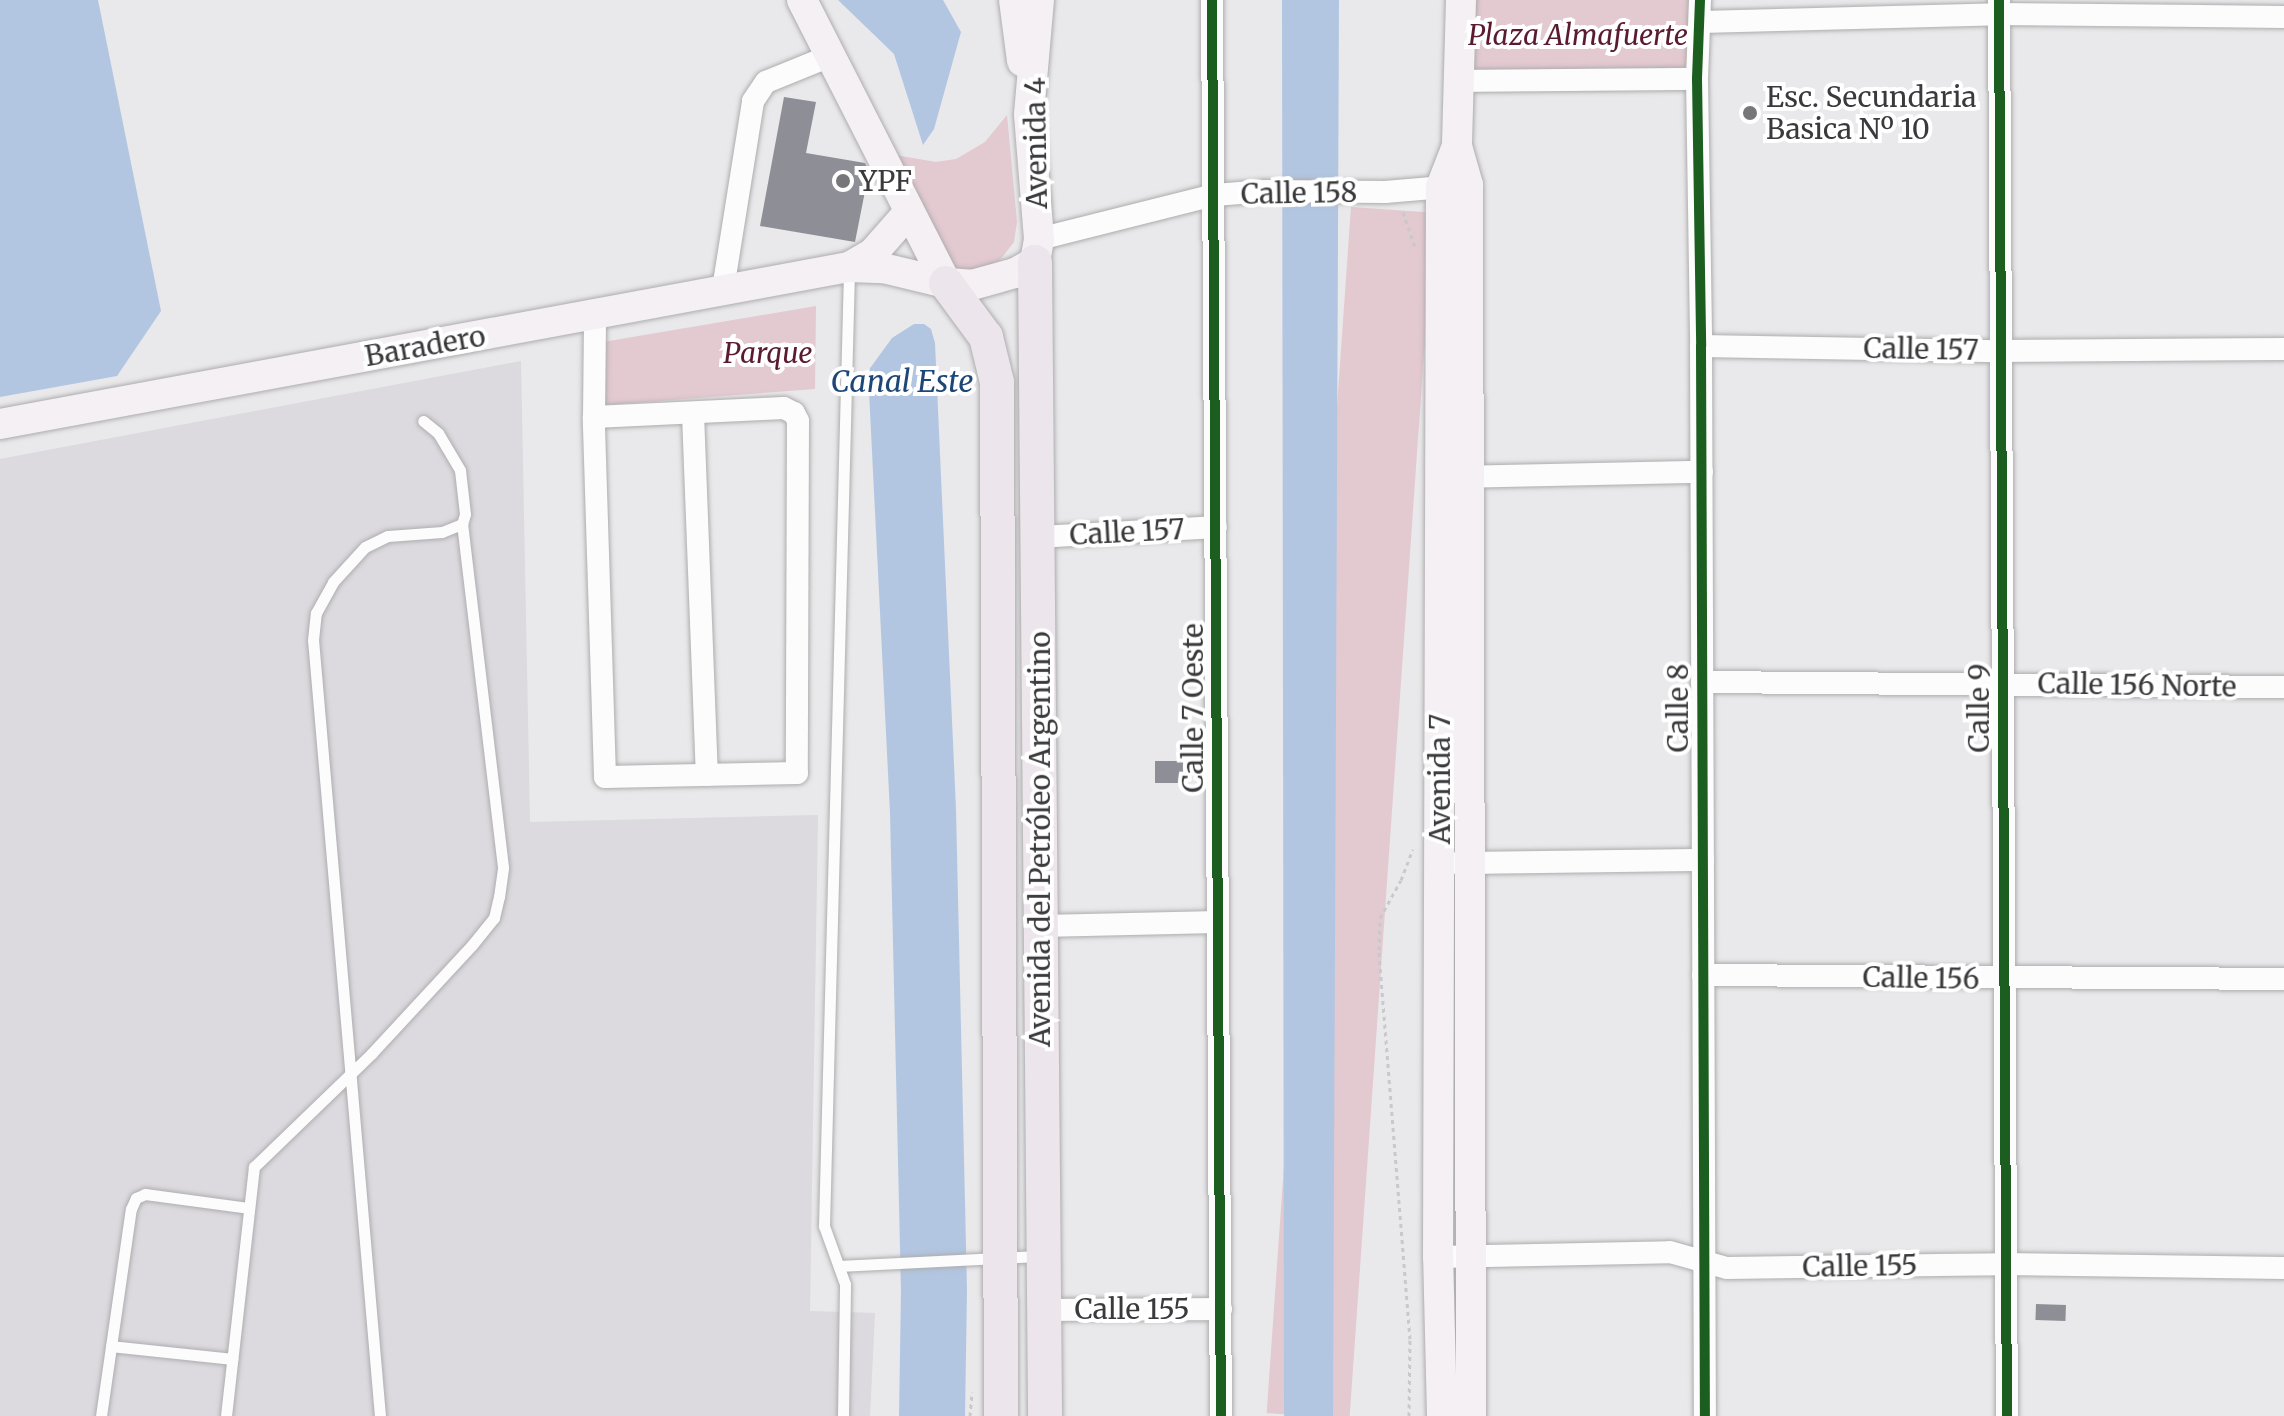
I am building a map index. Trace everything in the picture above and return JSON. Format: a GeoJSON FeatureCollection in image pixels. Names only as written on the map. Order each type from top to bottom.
{"type":"FeatureCollection","features":[{"type":"Feature","properties":{"kind":"main road"},"geometry":{"type":"LineString","coordinates":[[1014,0],[1029,114]]}},
{"type":"Feature","properties":{"kind":"main road","name":"Avenida 4"},"geometry":{"type":"LineString","coordinates":[[1037,250],[1029,114],[1039,0]]}},
{"type":"Feature","properties":{"kind":"main road","name":"Avenida 7"},"geometry":{"type":"LineString","coordinates":[[1442,1416],[1438,1257],[1454,863],[1454,186],[1461,81],[1461,0]]}},
{"type":"Feature","properties":{"kind":"main road"},"geometry":{"type":"LineString","coordinates":[[808,13],[946,283]]}},
{"type":"Feature","properties":{"kind":"main road","name":"Baradero"},"geometry":{"type":"LineString","coordinates":[[849,267],[873,253],[909,212]]}},
{"type":"Feature","properties":{"kind":"main road","name":"Baradero"},"geometry":{"type":"LineString","coordinates":[[0,424],[849,267],[904,271],[946,283],[972,285],[992,281],[1037,250]]}},
{"type":"Feature","properties":{"kind":"main road","name":"Avenida del Petróleo Argentino"},"geometry":{"type":"LineString","coordinates":[[1037,250],[1045,1416]]}},
{"type":"Feature","properties":{"kind":"main road","name":"Avenida del Petróleo Argentino"},"geometry":{"type":"LineString","coordinates":[[946,283],[986,337],[997,382],[989,1260],[1001,1416]]}},
{"type":"Feature","properties":{"kind":"main road","name":"Avenida 7"},"geometry":{"type":"LineString","coordinates":[[1454,863],[1469,1254],[1471,1416]]}},
{"type":"Feature","properties":{"kind":"street","name":"Calle 7 Oeste"},"geometry":{"type":"LineString","coordinates":[[1212,0],[1221,1416]]}},
{"type":"Feature","properties":{"kind":"street"},"geometry":{"type":"LineString","coordinates":[[1701,11],[1999,7],[2284,17]]}},
{"type":"Feature","properties":{"kind":"street","name":"Calle 9"},"geometry":{"type":"LineString","coordinates":[[1999,7],[2002,978],[2007,1416]]}},
{"type":"Feature","properties":{"kind":"street","name":"Calle 8"},"geometry":{"type":"LineString","coordinates":[[1701,11],[1697,79],[1702,472],[1705,1416]]}},
{"type":"Feature","properties":{"kind":"street"},"geometry":{"type":"LineString","coordinates":[[723,289],[753,101],[766,82],[830,56]]}},
{"type":"Feature","properties":{"kind":"street"},"geometry":{"type":"LineString","coordinates":[[1461,81],[1697,79]]}},
{"type":"Feature","properties":{"kind":"street","name":"Calle 158"},"geometry":{"type":"LineString","coordinates":[[1037,250],[1214,195],[1266,191],[1389,192],[1454,186]]}},
{"type":"Feature","properties":{"kind":"street"},"geometry":{"type":"LineString","coordinates":[[594,417],[784,408],[794,413],[798,421],[797,773],[605,777],[594,417],[595,315]]}},
{"type":"Feature","properties":{"kind":"street","name":"Calle 157"},"geometry":{"type":"LineString","coordinates":[[1701,346],[1999,351],[2284,349]]}},
{"type":"Feature","properties":{"kind":"street"},"geometry":{"type":"LineString","coordinates":[[693,414],[707,775]]}},
{"type":"Feature","properties":{"kind":"street"},"geometry":{"type":"LineString","coordinates":[[1455,477],[1702,472]]}},
{"type":"Feature","properties":{"kind":"street","name":"Calle 157"},"geometry":{"type":"LineString","coordinates":[[1038,537],[1216,527]]}},
{"type":"Feature","properties":{"kind":"street","name":"Calle 156 Norte"},"geometry":{"type":"LineString","coordinates":[[1702,682],[2284,687]]}},
{"type":"Feature","properties":{"kind":"street"},"geometry":{"type":"LineString","coordinates":[[1454,863],[1703,860]]}},
{"type":"Feature","properties":{"kind":"street"},"geometry":{"type":"LineString","coordinates":[[1041,926],[1218,922]]}},
{"type":"Feature","properties":{"kind":"street","name":"Calle 156"},"geometry":{"type":"LineString","coordinates":[[1703,975],[2284,979]]}},
{"type":"Feature","properties":{"kind":"street","name":"Calle 155"},"geometry":{"type":"LineString","coordinates":[[1438,1257],[1670,1252],[1704,1259],[1727,1268],[2004,1264],[2284,1268]]}},
{"type":"Feature","properties":{"kind":"street","name":"Calle 155"},"geometry":{"type":"LineString","coordinates":[[1044,1310],[1221,1309]]}},
{"type":"Feature","properties":{"kind":"lane"},"geometry":{"type":"LineString","coordinates":[[843,1416],[845,1284],[824,1226],[849,267]]}},
{"type":"Feature","properties":{"kind":"lane"},"geometry":{"type":"LineString","coordinates":[[226,1416],[254,1167],[348,1076],[472,945],[494,918],[499,897],[503,867],[462,524],[465,514],[460,470],[438,433],[423,421]]}},
{"type":"Feature","properties":{"kind":"lane"},"geometry":{"type":"LineString","coordinates":[[380,1416],[348,1076],[313,640],[316,613],[333,582],[365,547],[388,536],[442,532],[462,524]]}},
{"type":"Feature","properties":{"kind":"lane"},"geometry":{"type":"LineString","coordinates":[[101,1416],[131,1209],[136,1198],[145,1194],[248,1208]]}},
{"type":"Feature","properties":{"kind":"lane"},"geometry":{"type":"LineString","coordinates":[[839,1266],[1043,1256]]}},
{"type":"Feature","properties":{"kind":"lane"},"geometry":{"type":"LineString","coordinates":[[111,1346],[232,1359]]}},
{"type":"Feature","properties":{"kind":"path"},"geometry":{"type":"LineString","coordinates":[[1389,192],[1414,244],[1415,260]]}},
{"type":"Feature","properties":{"kind":"path"},"geometry":{"type":"LineString","coordinates":[[1409,1416],[1410,1339],[1384,1040],[1380,918],[1401,880],[1416,841]]}},
{"type":"Feature","properties":{"kind":"shaded area"},"geometry":{"type":"Polygon","coordinates":[[[521,361],[530,822],[818,815],[810,1311],[875,1313],[870,1416],[0,1416],[0,459],[521,361]]]}},
{"type":"Feature","properties":{"kind":"green space","name":"Plaza Almafuerte"},"geometry":{"type":"Polygon","coordinates":[[[1467,0],[1689,0],[1689,72],[1467,72],[1467,0]]]}},
{"type":"Feature","properties":{"kind":"green space"},"geometry":{"type":"Polygon","coordinates":[[[1007,115],[1017,222],[1014,242],[1000,260],[977,271],[954,267],[895,155],[936,162],[956,159],[985,142],[1007,115]]]}},
{"type":"Feature","properties":{"kind":"green space"},"geometry":{"type":"Polygon","coordinates":[[[1351,207],[1434,213],[1350,1416],[1267,1413],[1351,207]]]}},
{"type":"Feature","properties":{"kind":"green space","name":"Parque"},"geometry":{"type":"Polygon","coordinates":[[[816,306],[815,389],[605,405],[603,342],[816,306]]]}},
{"type":"Feature","properties":{"kind":"water"},"geometry":{"type":"Polygon","coordinates":[[[0,0],[98,0],[161,311],[117,376],[0,397],[0,0]]]}},
{"type":"Feature","properties":{"kind":"water"},"geometry":{"type":"Polygon","coordinates":[[[838,0],[943,0],[961,32],[934,129],[923,145],[894,54],[838,0]]]}},
{"type":"Feature","properties":{"kind":"water"},"geometry":{"type":"Polygon","coordinates":[[[1282,0],[1339,0],[1333,1416],[1284,1416],[1282,0]]]}},
{"type":"Feature","properties":{"kind":"water","name":"Canal Este"},"geometry":{"type":"Polygon","coordinates":[[[914,324],[924,324],[931,329],[935,343],[956,809],[967,1290],[965,1416],[899,1416],[901,1291],[890,813],[868,371],[892,338],[914,324]]]}},
{"type":"Feature","properties":{"kind":"building"},"geometry":{"type":"Polygon","coordinates":[[[784,97],[816,102],[806,153],[865,163],[869,171],[855,242],[760,226],[784,97]]]}},
{"type":"Feature","properties":{"kind":"building"},"geometry":{"type":"Polygon","coordinates":[[[1155,761],[1183,761],[1183,783],[1155,783],[1155,761]]]}},
{"type":"Feature","properties":{"kind":"building"},"geometry":{"type":"Polygon","coordinates":[[[2036,1304],[2066,1305],[2065,1321],[2035,1320],[2036,1304]]]}},
{"type":"Feature","properties":{"kind":"cycle path"},"geometry":{"type":"LineString","coordinates":[[1212,0],[1221,1416]]}},
{"type":"Feature","properties":{"kind":"cycle path"},"geometry":{"type":"LineString","coordinates":[[1700,0],[1697,79],[1701,346],[1705,1416]]}},
{"type":"Feature","properties":{"kind":"cycle path"},"geometry":{"type":"LineString","coordinates":[[1999,0],[2007,1416]]}},
{"type":"Feature","properties":{"kind":"place","name":"Esc. Secundaria Basica Nº 10"},"geometry":{"type":"Point","coordinates":[1750,113]}},
{"type":"Feature","properties":{"kind":"place","name":"YPF"},"geometry":{"type":"Point","coordinates":[843,181]}}]}
